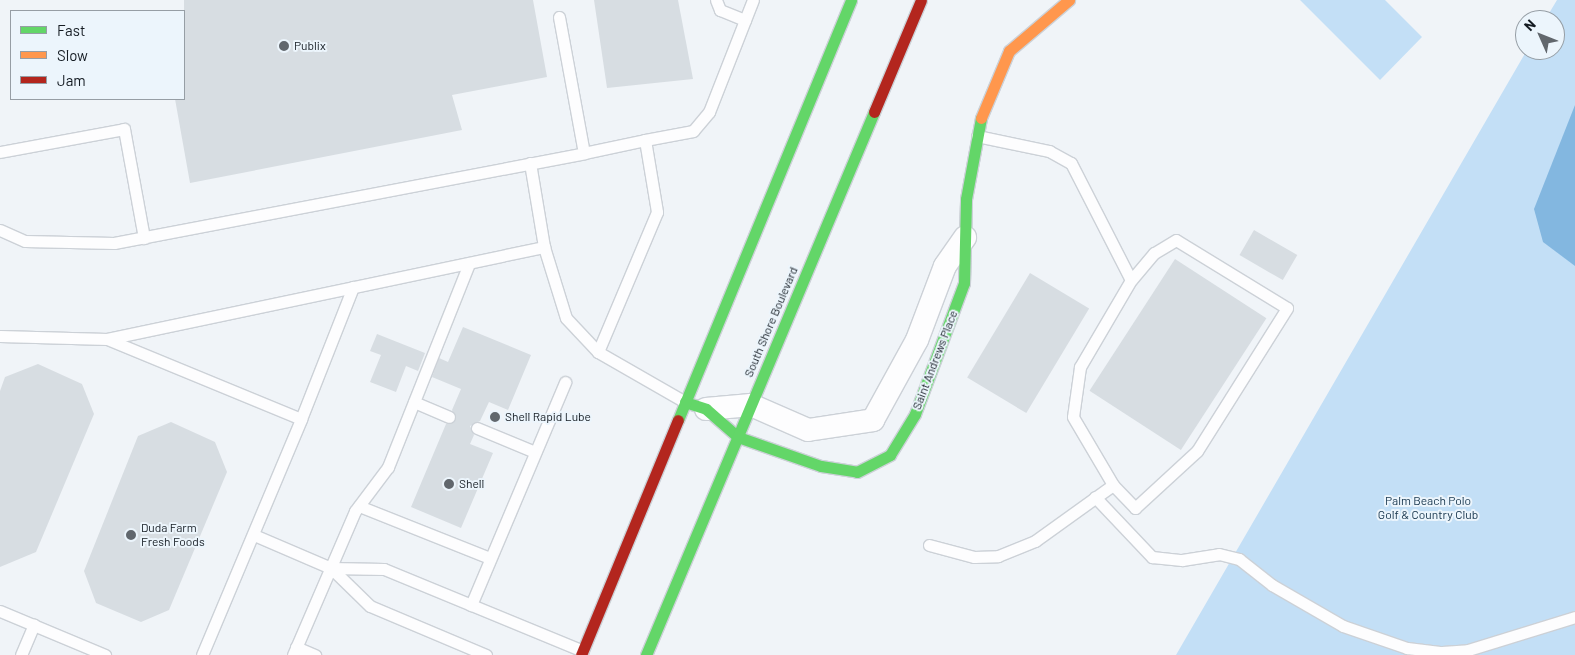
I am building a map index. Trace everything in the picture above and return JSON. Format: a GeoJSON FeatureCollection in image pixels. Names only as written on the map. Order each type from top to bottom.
{"type":"FeatureCollection","features":[{"type":"Feature","properties":{"kind":"street"},"geometry":{"type":"LineString","coordinates":[[582,653],[851,0]]}},
{"type":"Feature","properties":{"kind":"street","name":"South Shore Boulevard"},"geometry":{"type":"LineString","coordinates":[[646,655],[920,0]]}},
{"type":"Feature","properties":{"kind":"street","name":"Saint Andrews Place"},"geometry":{"type":"LineString","coordinates":[[706,409],[738,437],[821,466],[856,472],[890,454],[915,414],[964,283],[965,236],[977,136],[983,104],[1009,52],[1069,0]]}},
{"type":"Feature","properties":{"kind":"street","name":"Saint Andrews Place"},"geometry":{"type":"LineString","coordinates":[[684,402],[706,409],[751,405],[808,430],[873,420],[917,340],[945,266],[965,236]]}},
{"type":"Feature","properties":{"kind":"lane"},"geometry":{"type":"LineString","coordinates":[[716,0],[720,10],[746,20]]}},
{"type":"Feature","properties":{"kind":"lane"},"geometry":{"type":"LineString","coordinates":[[0,230],[24,241],[114,244],[584,153],[693,130],[709,112],[753,0]]}},
{"type":"Feature","properties":{"kind":"lane"},"geometry":{"type":"LineString","coordinates":[[559,17],[584,153]]}},
{"type":"Feature","properties":{"kind":"lane"},"geometry":{"type":"LineString","coordinates":[[0,152],[124,129],[144,238]]}},
{"type":"Feature","properties":{"kind":"lane"},"geometry":{"type":"LineString","coordinates":[[977,136],[1049,151],[1071,163],[1131,280]]}},
{"type":"Feature","properties":{"kind":"lane"},"geometry":{"type":"LineString","coordinates":[[598,352],[657,212],[645,140]]}},
{"type":"Feature","properties":{"kind":"lane"},"geometry":{"type":"LineString","coordinates":[[530,163],[544,247],[566,318],[598,352],[684,402]]}},
{"type":"Feature","properties":{"kind":"lane"},"geometry":{"type":"LineString","coordinates":[[1176,240],[1287,308],[1198,451],[1135,508],[1113,484],[1074,417],[1080,367],[1131,280],[1154,253],[1176,240]]}},
{"type":"Feature","properties":{"kind":"lane"},"geometry":{"type":"LineString","coordinates":[[0,336],[107,339],[544,247]]}},
{"type":"Feature","properties":{"kind":"lane"},"geometry":{"type":"LineString","coordinates":[[315,655],[295,651],[359,506],[388,467],[469,263]]}},
{"type":"Feature","properties":{"kind":"lane"},"geometry":{"type":"LineString","coordinates":[[202,655],[254,535],[353,287]]}},
{"type":"Feature","properties":{"kind":"lane"},"geometry":{"type":"LineString","coordinates":[[107,339],[301,419]]}},
{"type":"Feature","properties":{"kind":"lane"},"geometry":{"type":"LineString","coordinates":[[471,605],[565,382]]}},
{"type":"Feature","properties":{"kind":"lane"},"geometry":{"type":"LineString","coordinates":[[414,402],[449,417]]}},
{"type":"Feature","properties":{"kind":"lane"},"geometry":{"type":"LineString","coordinates":[[477,428],[535,452]]}},
{"type":"Feature","properties":{"kind":"lane"},"geometry":{"type":"LineString","coordinates":[[929,545],[974,557],[998,556],[1035,541],[1113,484]]}},
{"type":"Feature","properties":{"kind":"lane"},"geometry":{"type":"LineString","coordinates":[[1095,498],[1152,557],[1182,560],[1214,554],[1239,559],[1272,585],[1343,626],[1406,648],[1442,652],[1468,650],[1575,617]]}},
{"type":"Feature","properties":{"kind":"lane"},"geometry":{"type":"LineString","coordinates":[[359,506],[490,558]]}},
{"type":"Feature","properties":{"kind":"lane"},"geometry":{"type":"LineString","coordinates":[[254,535],[331,568],[370,606],[486,655]]}},
{"type":"Feature","properties":{"kind":"lane"},"geometry":{"type":"LineString","coordinates":[[331,568],[384,569],[582,653]]}},
{"type":"Feature","properties":{"kind":"lane"},"geometry":{"type":"LineString","coordinates":[[0,611],[34,625],[88,652],[105,655]]}},
{"type":"Feature","properties":{"kind":"lane"},"geometry":{"type":"LineString","coordinates":[[21,655],[34,625]]}},
{"type":"Feature","properties":{"kind":"green space"},"geometry":{"type":"Polygon","coordinates":[[[1300,0],[1385,0],[1422,37],[1380,80],[1300,0]]]}},
{"type":"Feature","properties":{"kind":"green space","name":"Palm Beach Polo Golf & Country Club"},"geometry":{"type":"Polygon","coordinates":[[[1557,0],[1575,0],[1575,655],[1176,655],[1521,60],[1565,60],[1565,10],[1551,10],[1557,0]]]}},
{"type":"Feature","properties":{"kind":"water"},"geometry":{"type":"Polygon","coordinates":[[[1575,105],[1575,266],[1543,242],[1534,209],[1575,105]]]}},
{"type":"Feature","properties":{"kind":"building"},"geometry":{"type":"Polygon","coordinates":[[[184,0],[533,0],[547,77],[452,95],[462,130],[190,183],[175,100],[185,100],[184,0]]]}},
{"type":"Feature","properties":{"kind":"building"},"geometry":{"type":"Polygon","coordinates":[[[594,0],[678,0],[693,79],[607,88],[594,0]]]}},
{"type":"Feature","properties":{"kind":"building"},"geometry":{"type":"Polygon","coordinates":[[[1254,230],[1297,255],[1283,280],[1240,255],[1254,230]]]}},
{"type":"Feature","properties":{"kind":"building"},"geometry":{"type":"Polygon","coordinates":[[[1175,259],[1266,318],[1181,450],[1089,391],[1175,259]]]}},
{"type":"Feature","properties":{"kind":"building"},"geometry":{"type":"Polygon","coordinates":[[[1030,273],[1089,309],[1026,413],[967,378],[1030,273]]]}},
{"type":"Feature","properties":{"kind":"building"},"geometry":{"type":"Polygon","coordinates":[[[463,327],[531,355],[508,410],[489,402],[480,421],[470,426],[474,435],[470,444],[493,453],[461,528],[411,507],[446,424],[456,419],[452,410],[461,389],[432,377],[439,358],[448,362],[463,327]]]}},
{"type":"Feature","properties":{"kind":"building"},"geometry":{"type":"Polygon","coordinates":[[[377,334],[425,353],[418,371],[406,366],[396,392],[370,382],[381,355],[370,351],[377,334]]]}},
{"type":"Feature","properties":{"kind":"building"},"geometry":{"type":"Polygon","coordinates":[[[38,364],[82,384],[94,414],[36,552],[0,567],[0,391],[5,377],[38,364]]]}},
{"type":"Feature","properties":{"kind":"building"},"geometry":{"type":"Polygon","coordinates":[[[171,422],[215,442],[227,472],[169,610],[141,622],[96,603],[84,571],[138,436],[171,422]]]}},
{"type":"Feature","properties":{"kind":"traffic: fast"},"geometry":{"type":"LineString","coordinates":[[678,420],[851,0]]}},
{"type":"Feature","properties":{"kind":"traffic: fast"},"geometry":{"type":"LineString","coordinates":[[646,655],[874,112]]}},
{"type":"Feature","properties":{"kind":"traffic: fast"},"geometry":{"type":"LineString","coordinates":[[685,402],[706,409],[738,437],[821,466],[857,472],[890,455],[915,414],[964,283],[966,199],[981,118]]}},
{"type":"Feature","properties":{"kind":"traffic: slow"},"geometry":{"type":"LineString","coordinates":[[981,118],[1009,51],[1069,0]]}},
{"type":"Feature","properties":{"kind":"traffic: jam"},"geometry":{"type":"LineString","coordinates":[[874,112],[921,0]]}},
{"type":"Feature","properties":{"kind":"traffic: jam"},"geometry":{"type":"LineString","coordinates":[[581,655],[678,420]]}},
{"type":"Feature","properties":{"kind":"place","name":"Publix"},"geometry":{"type":"Point","coordinates":[284,46]}},
{"type":"Feature","properties":{"kind":"place","name":"Shell Rapid Lube"},"geometry":{"type":"Point","coordinates":[495,417]}},
{"type":"Feature","properties":{"kind":"place","name":"Shell"},"geometry":{"type":"Point","coordinates":[449,484]}},
{"type":"Feature","properties":{"kind":"place","name":"Duda Farm Fresh Foods"},"geometry":{"type":"Point","coordinates":[131,535]}}]}
